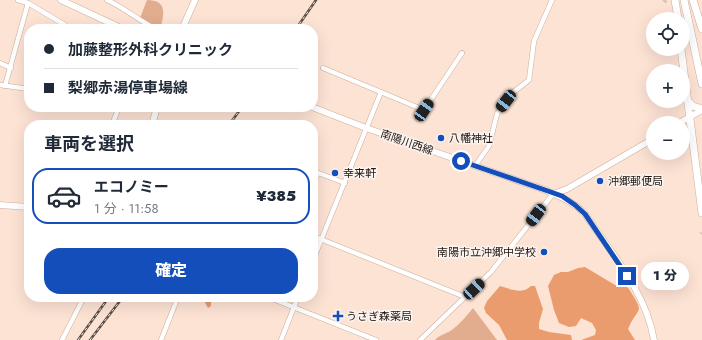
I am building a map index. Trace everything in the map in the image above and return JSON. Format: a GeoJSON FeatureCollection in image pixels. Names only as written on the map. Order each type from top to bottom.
{"type":"FeatureCollection","features":[{"type":"Feature","properties":{"kind":"highway"},"geometry":{"type":"LineString","coordinates":[[675,0],[677,12]]}},
{"type":"Feature","properties":{"kind":"highway"},"geometry":{"type":"LineString","coordinates":[[684,0],[702,84]]}},
{"type":"Feature","properties":{"kind":"highway"},"geometry":{"type":"LineString","coordinates":[[693,0],[702,29]]}},
{"type":"Feature","properties":{"kind":"highway"},"geometry":{"type":"LineString","coordinates":[[690,103],[702,110]]}},
{"type":"Feature","properties":{"kind":"highway"},"geometry":{"type":"LineString","coordinates":[[690,125],[702,212]]}},
{"type":"Feature","properties":{"kind":"main road"},"geometry":{"type":"LineString","coordinates":[[61,0],[112,24]]}},
{"type":"Feature","properties":{"kind":"main road"},"geometry":{"type":"LineString","coordinates":[[184,24],[195,0]]}},
{"type":"Feature","properties":{"kind":"main road","name":"南陽川西線"},"geometry":{"type":"LineString","coordinates":[[318,109],[569,201],[585,214],[643,302],[650,318],[654,340]]}},
{"type":"Feature","properties":{"kind":"main road"},"geometry":{"type":"LineString","coordinates":[[690,117],[702,110]]}},
{"type":"Feature","properties":{"kind":"main road"},"geometry":{"type":"LineString","coordinates":[[553,194],[567,189],[646,142]]}},
{"type":"Feature","properties":{"kind":"main road"},"geometry":{"type":"LineString","coordinates":[[0,205],[24,207]]}},
{"type":"Feature","properties":{"kind":"street"},"geometry":{"type":"LineString","coordinates":[[18,0],[28,3],[63,24]]}},
{"type":"Feature","properties":{"kind":"street"},"geometry":{"type":"LineString","coordinates":[[107,0],[118,5],[145,24]]}},
{"type":"Feature","properties":{"kind":"street"},"geometry":{"type":"LineString","coordinates":[[475,166],[490,146],[497,114],[511,94],[523,87],[529,80],[534,41],[552,0]]}},
{"type":"Feature","properties":{"kind":"street"},"geometry":{"type":"LineString","coordinates":[[24,88],[2,86],[11,68],[28,3]]}},
{"type":"Feature","properties":{"kind":"street"},"geometry":{"type":"LineString","coordinates":[[418,119],[462,53]]}},
{"type":"Feature","properties":{"kind":"street"},"geometry":{"type":"LineString","coordinates":[[0,62],[11,68]]}},
{"type":"Feature","properties":{"kind":"street"},"geometry":{"type":"LineString","coordinates":[[323,68],[424,110]]}},
{"type":"Feature","properties":{"kind":"street"},"geometry":{"type":"LineString","coordinates":[[318,248],[381,92]]}},
{"type":"Feature","properties":{"kind":"street"},"geometry":{"type":"LineString","coordinates":[[318,173],[345,183]]}},
{"type":"Feature","properties":{"kind":"street"},"geometry":{"type":"LineString","coordinates":[[420,340],[496,267],[553,194]]}},
{"type":"Feature","properties":{"kind":"street"},"geometry":{"type":"LineString","coordinates":[[318,238],[465,297]]}},
{"type":"Feature","properties":{"kind":"street"},"geometry":{"type":"LineString","coordinates":[[62,340],[81,302]]}},
{"type":"Feature","properties":{"kind":"street"},"geometry":{"type":"LineString","coordinates":[[161,340],[176,302]]}},
{"type":"Feature","properties":{"kind":"street"},"geometry":{"type":"LineString","coordinates":[[281,302],[376,340]]}},
{"type":"Feature","properties":{"kind":"street"},"geometry":{"type":"LineString","coordinates":[[281,340],[296,302]]}},
{"type":"Feature","properties":{"kind":"shaded area"},"geometry":{"type":"Polygon","coordinates":[[[147,0],[158,3],[163,9],[162,24],[148,24],[140,18],[147,0]]]}},
{"type":"Feature","properties":{"kind":"shaded area"},"geometry":{"type":"Polygon","coordinates":[[[585,267],[615,285],[627,287],[629,289],[639,307],[639,310],[628,329],[635,340],[581,340],[595,335],[596,330],[592,323],[581,318],[576,326],[569,327],[559,323],[548,286],[554,275],[585,267]]]}},
{"type":"Feature","properties":{"kind":"shaded area"},"geometry":{"type":"Polygon","coordinates":[[[500,286],[520,291],[528,289],[531,286],[535,286],[543,309],[539,329],[571,335],[572,340],[507,340],[499,325],[486,313],[484,308],[487,301],[500,286]]]}},
{"type":"Feature","properties":{"kind":"shaded area"},"geometry":{"type":"Polygon","coordinates":[[[205,302],[211,302],[211,306],[208,308],[205,302]]]}},
{"type":"Feature","properties":{"kind":"shaded area"},"geometry":{"type":"Polygon","coordinates":[[[473,308],[497,340],[435,340],[439,336],[456,327],[473,308]]]}},
{"type":"Feature","properties":{"kind":"railway"},"geometry":{"type":"LineString","coordinates":[[299,24],[316,0]]}},
{"type":"Feature","properties":{"kind":"railway"},"geometry":{"type":"LineString","coordinates":[[233,120],[238,112]]}},
{"type":"Feature","properties":{"kind":"railway"},"geometry":{"type":"LineString","coordinates":[[78,340],[105,302]]}},
{"type":"Feature","properties":{"kind":"railway"},"geometry":{"type":"LineString","coordinates":[[90,340],[119,302]]}},
{"type":"Feature","properties":{"kind":"place","name":"八幡神社"},"geometry":{"type":"Point","coordinates":[441,138]}},
{"type":"Feature","properties":{"kind":"place","name":"幸来軒"},"geometry":{"type":"Point","coordinates":[335,173]}},
{"type":"Feature","properties":{"kind":"place","name":"沖郷郵便局"},"geometry":{"type":"Point","coordinates":[600,181]}},
{"type":"Feature","properties":{"kind":"place","name":"南陽市立沖郷中学校"},"geometry":{"type":"Point","coordinates":[544,252]}},
{"type":"Feature","properties":{"kind":"place","name":"うさぎ森薬局"},"geometry":{"type":"Point","coordinates":[338,316]}},
{"type":"Feature","properties":{"kind":"route"},"geometry":{"type":"LineString","coordinates":[[461,161],[562,196],[575,205],[585,214],[627,276]]}}]}
